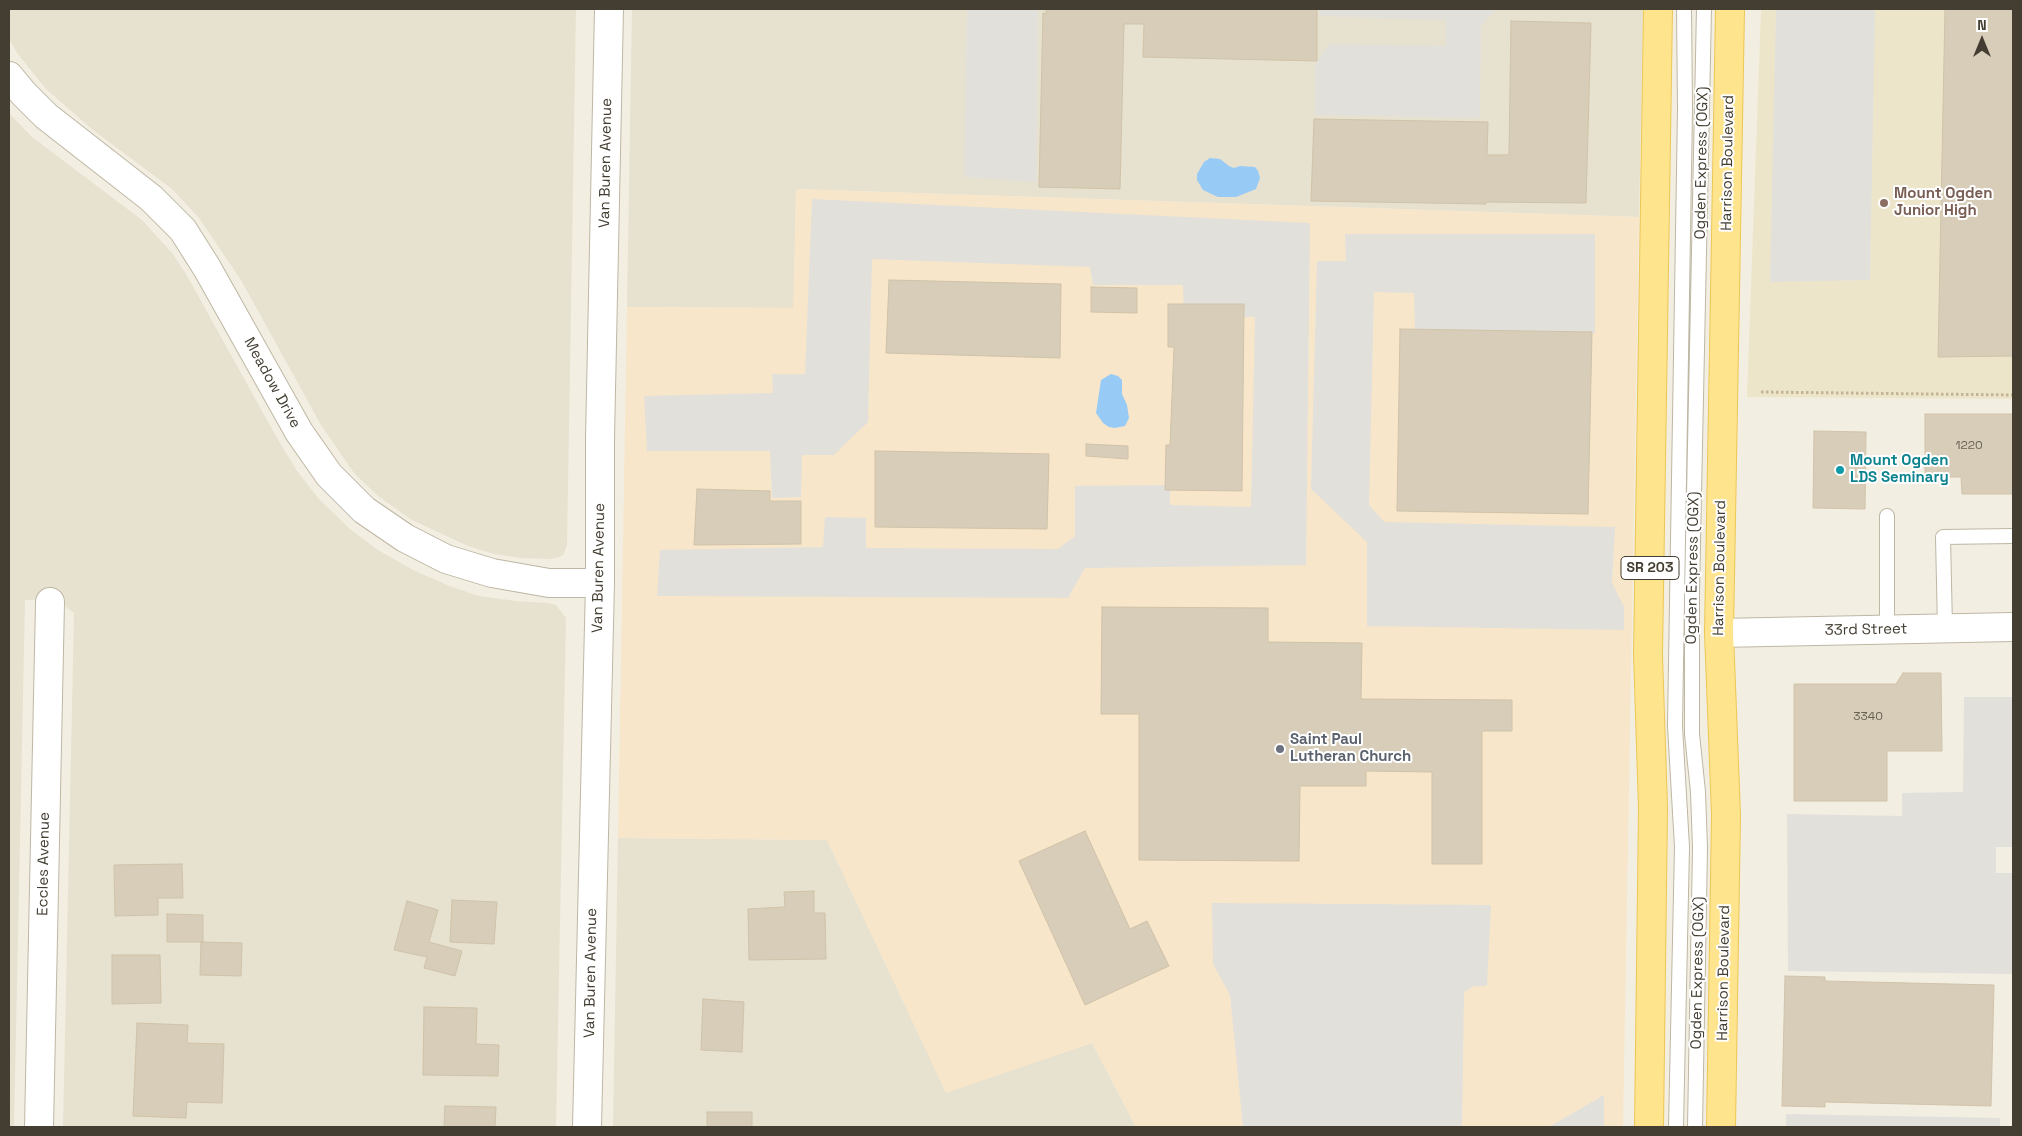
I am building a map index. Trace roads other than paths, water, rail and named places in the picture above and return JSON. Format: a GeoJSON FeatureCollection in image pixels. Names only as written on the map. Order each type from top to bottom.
{"type":"FeatureCollection","features":[{"type":"Feature","properties":{"kind":"main road","name":"SR 203"},"geometry":{"type":"LineString","coordinates":[[1649,1127],[1653,800],[1648,655],[1658,9]]}},
{"type":"Feature","properties":{"kind":"main road","name":"Harrison Boulevard"},"geometry":{"type":"LineString","coordinates":[[1721,1127],[1726,816],[1719,633],[1730,9]]}},
{"type":"Feature","properties":{"kind":"street","name":"Van Buren Avenue"},"geometry":{"type":"LineString","coordinates":[[588,1127],[600,583],[600,428],[609,9]]}},
{"type":"Feature","properties":{"kind":"street","name":"Meadow Drive"},"geometry":{"type":"LineString","coordinates":[[9,76],[46,116],[150,198],[183,230],[207,268],[299,432],[329,475],[364,510],[405,538],[446,560],[492,573],[549,583],[600,583]]}},
{"type":"Feature","properties":{"kind":"street","name":"Eccles Avenue"},"geometry":{"type":"LineString","coordinates":[[39,1127],[50,602]]}},
{"type":"Feature","properties":{"kind":"street","name":"33rd Street"},"geometry":{"type":"LineString","coordinates":[[1719,633],[2013,627]]}},
{"type":"Feature","properties":{"kind":"lane","name":"Ogden Express (OGX)"},"geometry":{"type":"LineString","coordinates":[[1676,1127],[1682,847],[1675,726],[1675,679],[1685,109],[1684,9]]}},
{"type":"Feature","properties":{"kind":"lane","name":"Ogden Express (OGX)"},"geometry":{"type":"LineString","coordinates":[[1695,1127],[1700,848],[1698,792],[1692,726],[1692,600],[1704,9]]}},
{"type":"Feature","properties":{"kind":"lane"},"geometry":{"type":"LineString","coordinates":[[1887,516],[1887,630]]}},
{"type":"Feature","properties":{"kind":"lane"},"geometry":{"type":"LineString","coordinates":[[1945,628],[1943,537],[2013,536]]}},
{"type":"Feature","properties":{"kind":"water"},"geometry":{"type":"Polygon","coordinates":[[[1210,158],[1220,159],[1234,168],[1240,166],[1255,167],[1260,178],[1256,189],[1236,197],[1218,197],[1203,190],[1197,180],[1197,174],[1204,162],[1210,158]]]}},
{"type":"Feature","properties":{"kind":"water"},"geometry":{"type":"Polygon","coordinates":[[[1111,374],[1118,376],[1122,380],[1122,394],[1127,405],[1129,418],[1125,426],[1115,428],[1103,423],[1096,413],[1101,380],[1111,374]]]}},
{"type":"Feature","properties":{"kind":"place","name":"Mount Ogden Junior High"},"geometry":{"type":"Point","coordinates":[1884,203]}},
{"type":"Feature","properties":{"kind":"place","name":"Mount Ogden LDS Seminary"},"geometry":{"type":"Point","coordinates":[1840,470]}},
{"type":"Feature","properties":{"kind":"place","name":"Saint Paul Lutheran Church"},"geometry":{"type":"Point","coordinates":[1280,749]}}]}
